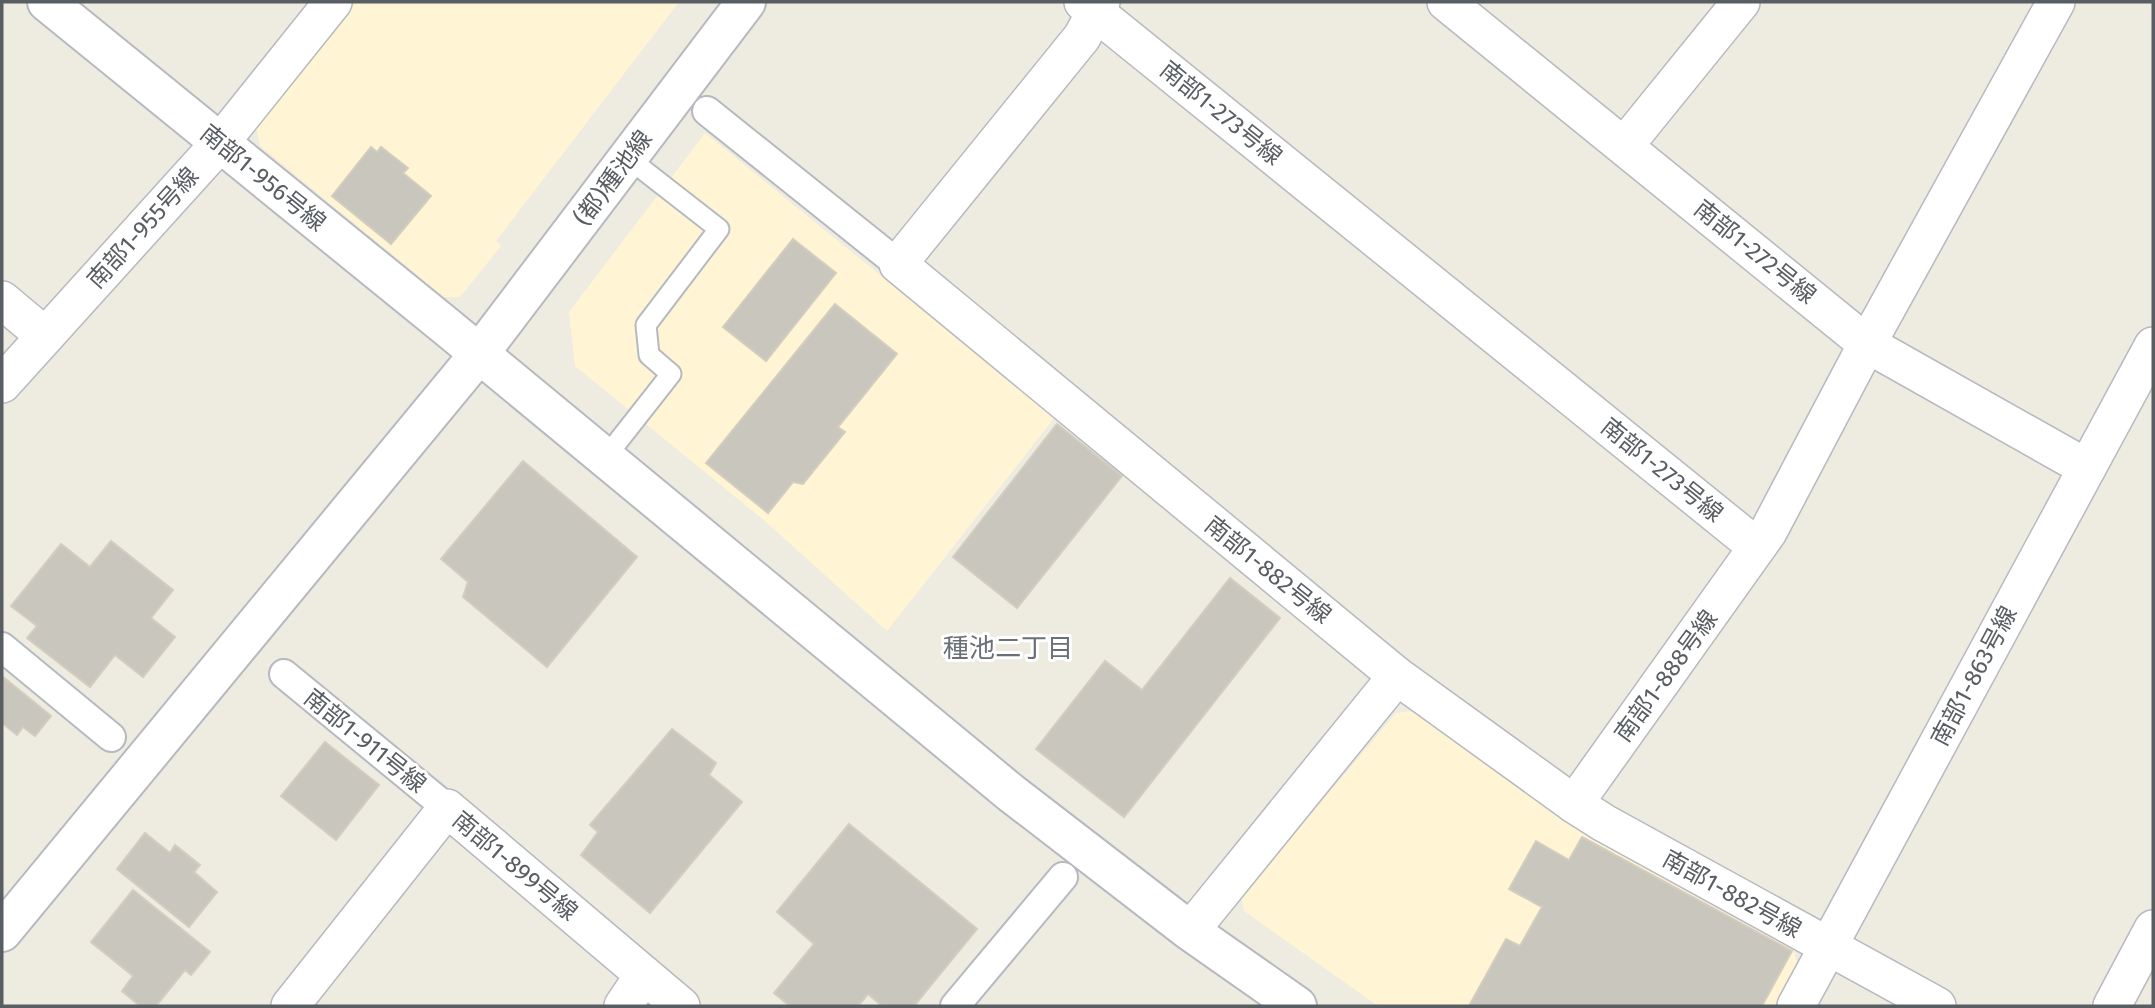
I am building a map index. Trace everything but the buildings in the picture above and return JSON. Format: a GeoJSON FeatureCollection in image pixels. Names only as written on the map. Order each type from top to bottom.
{"type":"FeatureCollection","features":[{"type":"Feature","properties":{"kind":"street","name":"南部1-956号線"},"geometry":{"type":"LineString","coordinates":[[47,2],[1011,793],[1191,931],[1297,1006]]}},
{"type":"Feature","properties":{"kind":"street","name":"南部1-955号線"},"geometry":{"type":"LineString","coordinates":[[2,384],[220,143],[333,2]]}},
{"type":"Feature","properties":{"kind":"street","name":"(都)種池線"},"geometry":{"type":"LineString","coordinates":[[2,932],[479,354],[746,2]]}},
{"type":"Feature","properties":{"kind":"street","name":"南部1-272号線"},"geometry":{"type":"LineString","coordinates":[[1446,2],[1867,344],[2087,468]]}},
{"type":"Feature","properties":{"kind":"street"},"geometry":{"type":"LineString","coordinates":[[1625,145],[1741,2]]}},
{"type":"Feature","properties":{"kind":"street"},"geometry":{"type":"LineString","coordinates":[[1757,547],[1768,532],[1867,344],[2056,2]]}},
{"type":"Feature","properties":{"kind":"street"},"geometry":{"type":"LineString","coordinates":[[707,111],[898,264],[1082,37],[1094,5]]}},
{"type":"Feature","properties":{"kind":"street","name":"南部1-273号線"},"geometry":{"type":"LineString","coordinates":[[1094,5],[1757,547]]}},
{"type":"Feature","properties":{"kind":"street","name":"南部1-882号線"},"geometry":{"type":"LineString","coordinates":[[898,264],[1397,676],[1574,804],[1937,1006]]}},
{"type":"Feature","properties":{"kind":"street"},"geometry":{"type":"LineString","coordinates":[[2,300],[45,336]]}},
{"type":"Feature","properties":{"kind":"street","name":"南部1-863号線"},"geometry":{"type":"LineString","coordinates":[[1796,1006],[2153,346]]}},
{"type":"Feature","properties":{"kind":"street","name":"南部1-888号線"},"geometry":{"type":"LineString","coordinates":[[1574,804],[1757,547]]}},
{"type":"Feature","properties":{"kind":"street"},"geometry":{"type":"LineString","coordinates":[[2,648],[111,737]]}},
{"type":"Feature","properties":{"kind":"street","name":"南部1-911号線"},"geometry":{"type":"LineString","coordinates":[[284,674],[447,808]]}},
{"type":"Feature","properties":{"kind":"street"},"geometry":{"type":"LineString","coordinates":[[1191,931],[1397,676]]}},
{"type":"Feature","properties":{"kind":"street","name":"南部1-899号線"},"geometry":{"type":"LineString","coordinates":[[290,1006],[447,808],[681,1006]]}},
{"type":"Feature","properties":{"kind":"street"},"geometry":{"type":"LineString","coordinates":[[955,1006],[1063,877]]}},
{"type":"Feature","properties":{"kind":"street"},"geometry":{"type":"LineString","coordinates":[[2112,1006],[2153,929]]}},
{"type":"Feature","properties":{"kind":"street"},"geometry":{"type":"LineString","coordinates":[[623,1006],[644,975]]}},
{"type":"Feature","properties":{"kind":"lane"},"geometry":{"type":"LineString","coordinates":[[605,458],[671,374],[649,355],[646,325],[719,229],[628,158]]}},
{"type":"Feature","properties":{"kind":"shaded area"},"geometry":{"type":"Polygon","coordinates":[[[356,2],[679,2],[496,241],[501,246],[460,297],[444,297],[260,146],[256,126],[356,2]]]}},
{"type":"Feature","properties":{"kind":"shaded area"},"geometry":{"type":"Polygon","coordinates":[[[705,133],[1055,417],[887,631],[766,522],[575,366],[569,312],[705,133]]]}},
{"type":"Feature","properties":{"kind":"shaded area"},"geometry":{"type":"Polygon","coordinates":[[[1414,711],[1582,832],[1793,947],[1798,967],[1777,1006],[1378,1006],[1244,911],[1241,897],[1396,713],[1414,711]]]}},
{"type":"Feature","properties":{"kind":"district","name":"種池二丁目"},"geometry":{"type":"Point","coordinates":[1008,648]}}]}
